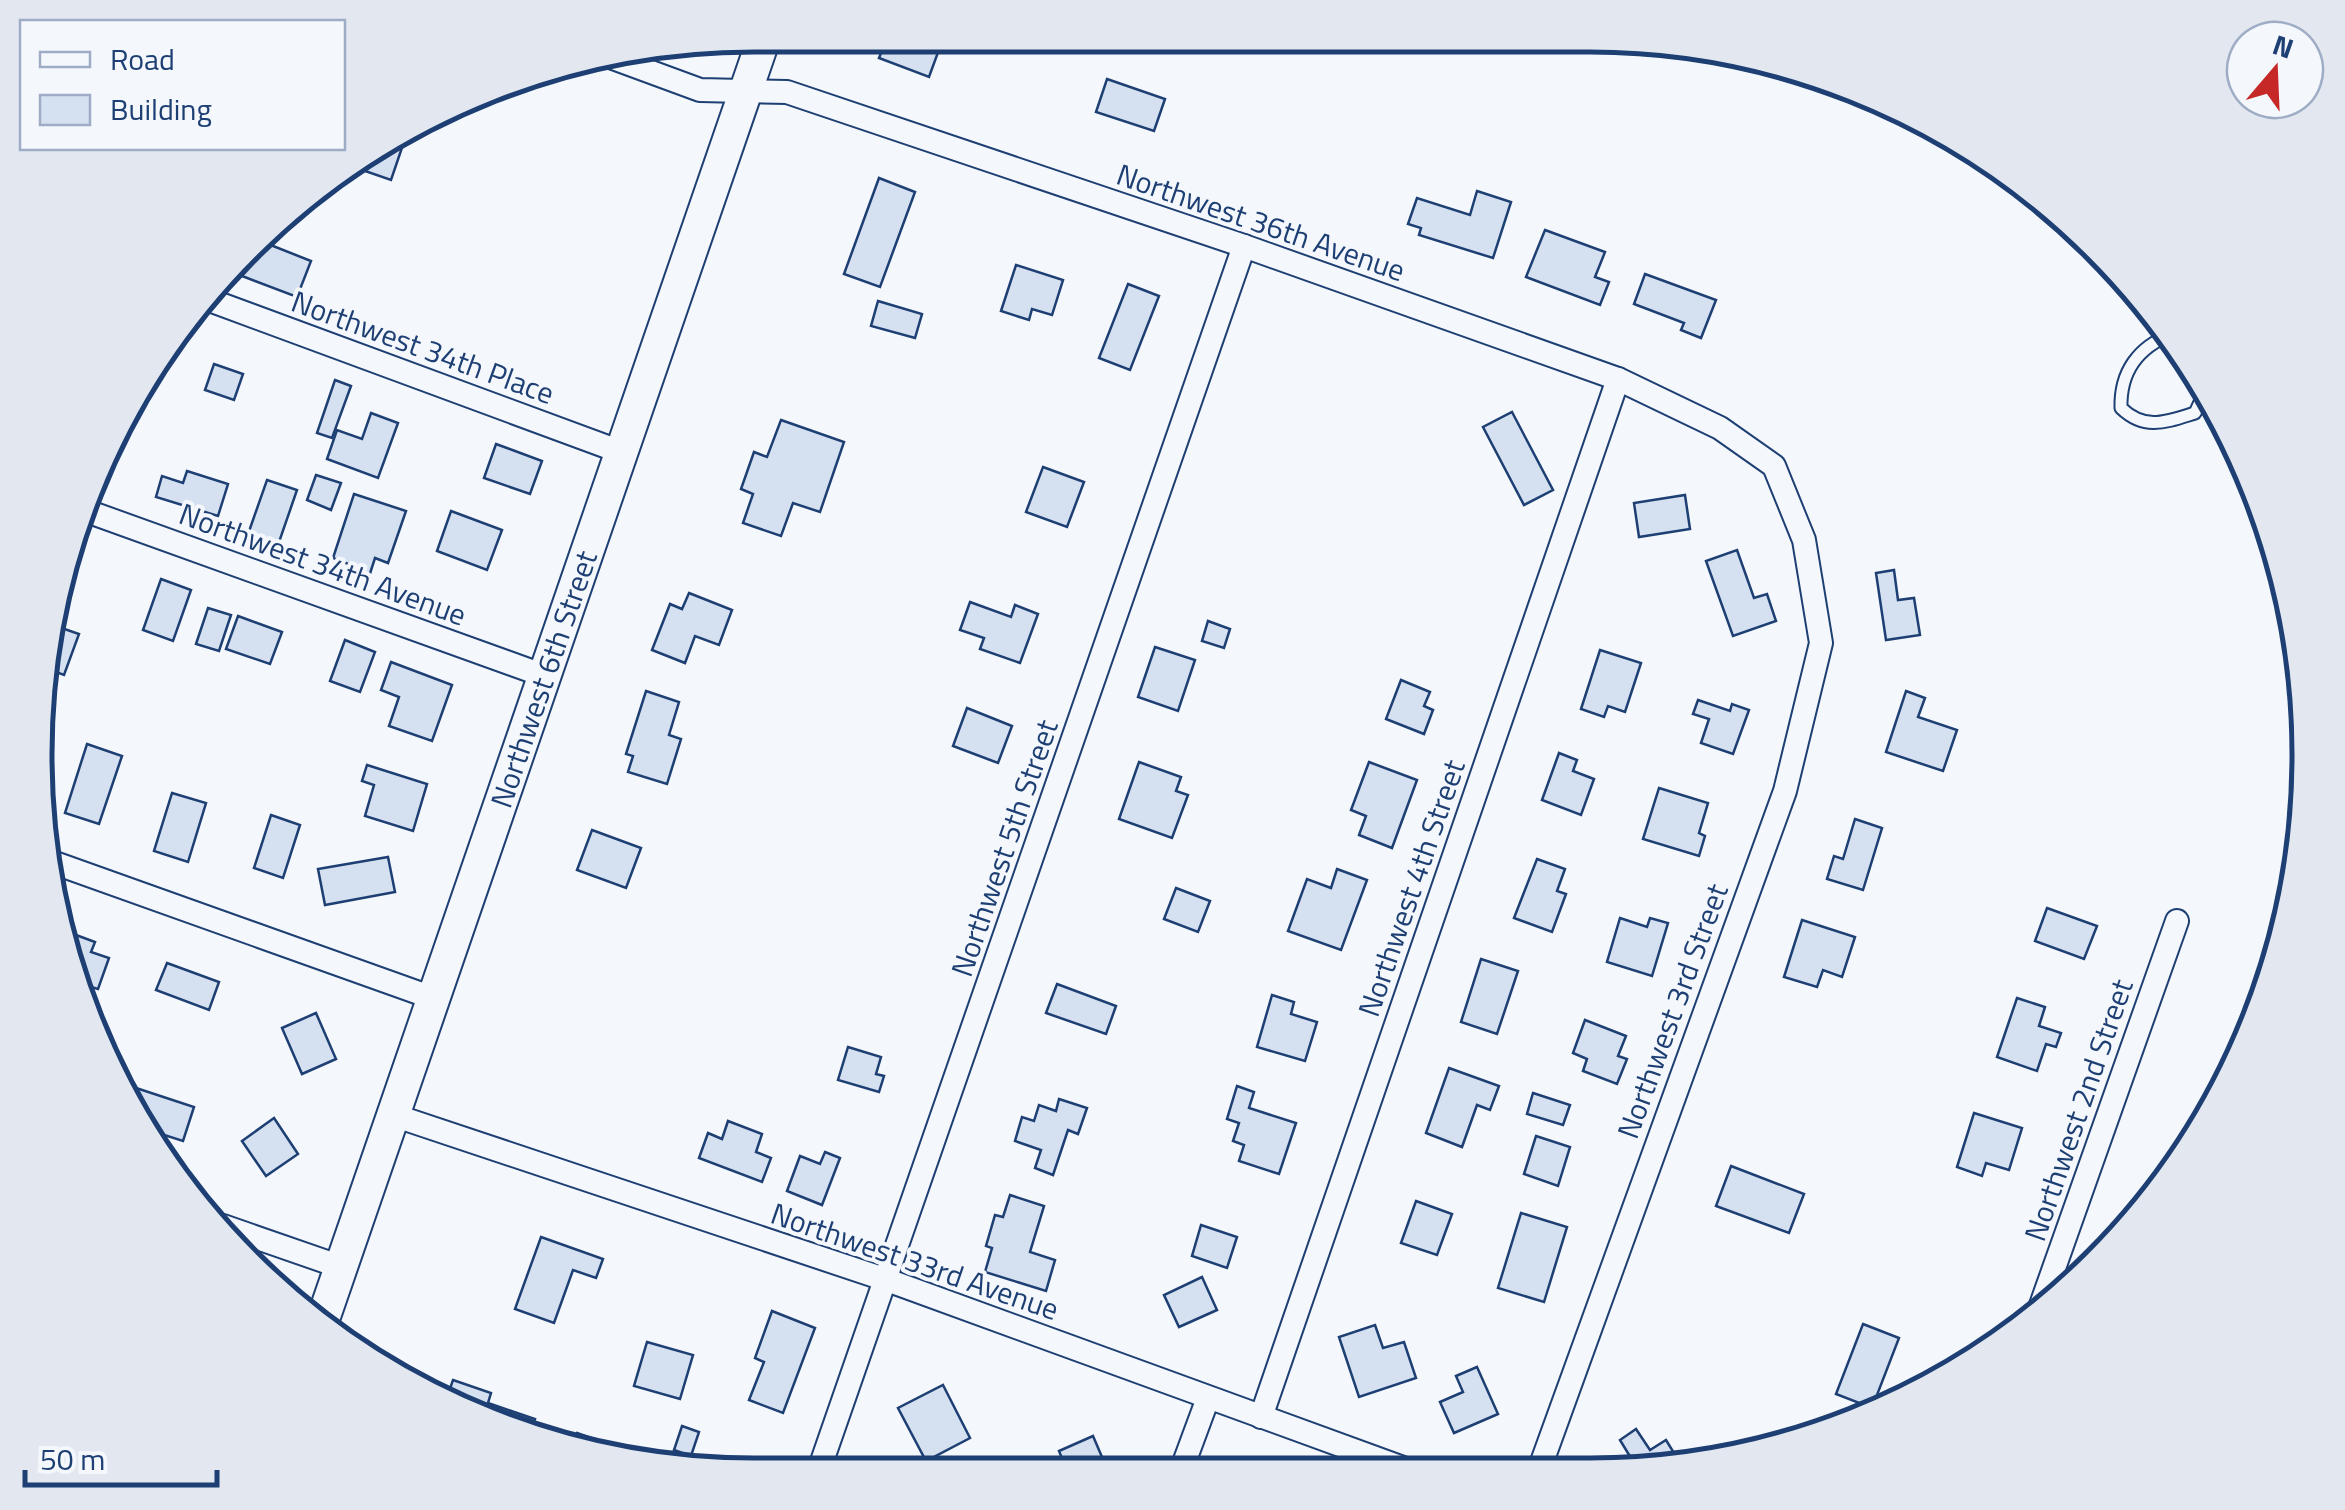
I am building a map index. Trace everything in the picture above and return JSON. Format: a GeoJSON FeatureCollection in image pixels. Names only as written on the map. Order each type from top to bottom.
{"type":"FeatureCollection","features":[{"type":"Feature","properties":{"kind":"main road","name":"Northwest 6th Street"},"geometry":{"type":"LineString","coordinates":[[326,1311],[759,52]]}},
{"type":"Feature","properties":{"kind":"street","name":"Northwest 36th Avenue"},"geometry":{"type":"LineString","coordinates":[[630,64],[700,90],[788,92],[1244,246],[1618,379],[1720,428],[1774,466],[1804,540],[1808,562]]}},
{"type":"Feature","properties":{"kind":"street","name":"Northwest 5th Street"},"geometry":{"type":"LineString","coordinates":[[823,1458],[1244,246]]}},
{"type":"Feature","properties":{"kind":"street","name":"Northwest 34th Place"},"geometry":{"type":"LineString","coordinates":[[218,303],[621,452]]}},
{"type":"Feature","properties":{"kind":"street","name":"Northwest 4th Street"},"geometry":{"type":"LineString","coordinates":[[1261,1417],[1618,379]]}},
{"type":"Feature","properties":{"kind":"street","name":"Northwest 34th Avenue"},"geometry":{"type":"LineString","coordinates":[[95,515],[545,676]]}},
{"type":"Feature","properties":{"kind":"street","name":"Northwest 3rd Street"},"geometry":{"type":"LineString","coordinates":[[1543,1458],[1785,791],[1820,643],[1808,562]]}},
{"type":"Feature","properties":{"kind":"street"},"geometry":{"type":"LineString","coordinates":[[62,866],[433,998]]}},
{"type":"Feature","properties":{"kind":"street","name":"Northwest 2nd Street"},"geometry":{"type":"LineString","coordinates":[[2047,1288],[2177,922]]}},
{"type":"Feature","properties":{"kind":"street","name":"Northwest 33rd Avenue"},"geometry":{"type":"LineString","coordinates":[[393,1115],[887,1280],[1375,1458]]}},
{"type":"Feature","properties":{"kind":"street"},"geometry":{"type":"LineString","coordinates":[[240,1232],[341,1267]]}},
{"type":"Feature","properties":{"kind":"street"},"geometry":{"type":"LineString","coordinates":[[1186,1458],[1208,1398]]}},
{"type":"Feature","properties":{"kind":"lane"},"geometry":{"type":"LineString","coordinates":[[2156,340],[2148,343],[2120,381],[2121,408],[2136,422],[2160,424],[2195,413],[2199,405]]}},
{"type":"Feature","properties":{"kind":"building"},"geometry":{"type":"Polygon","coordinates":[[[881,52],[938,52],[929,77],[879,58],[881,52]]]}},
{"type":"Feature","properties":{"kind":"building"},"geometry":{"type":"Polygon","coordinates":[[[1107,79],[1165,99],[1154,131],[1096,112],[1107,79]]]}},
{"type":"Feature","properties":{"kind":"building"},"geometry":{"type":"Polygon","coordinates":[[[402,148],[391,180],[365,171],[402,148]]]}},
{"type":"Feature","properties":{"kind":"building"},"geometry":{"type":"Polygon","coordinates":[[[879,178],[915,192],[880,287],[844,274],[879,178]]]}},
{"type":"Feature","properties":{"kind":"building"},"geometry":{"type":"Polygon","coordinates":[[[1477,191],[1511,202],[1493,258],[1419,235],[1421,228],[1408,224],[1417,198],[1470,215],[1477,191]]]}},
{"type":"Feature","properties":{"kind":"building"},"geometry":{"type":"Polygon","coordinates":[[[1545,230],[1605,252],[1595,277],[1609,282],[1600,305],[1526,277],[1545,230]]]}},
{"type":"Feature","properties":{"kind":"building"},"geometry":{"type":"Polygon","coordinates":[[[272,245],[311,261],[297,297],[242,276],[272,245]]]}},
{"type":"Feature","properties":{"kind":"building"},"geometry":{"type":"Polygon","coordinates":[[[1016,265],[1063,280],[1052,315],[1032,309],[1029,320],[1001,311],[1016,265]]]}},
{"type":"Feature","properties":{"kind":"building"},"geometry":{"type":"Polygon","coordinates":[[[1645,274],[1716,300],[1701,338],[1681,330],[1684,323],[1634,304],[1645,274]]]}},
{"type":"Feature","properties":{"kind":"building"},"geometry":{"type":"Polygon","coordinates":[[[1128,284],[1159,296],[1130,370],[1099,358],[1128,284]]]}},
{"type":"Feature","properties":{"kind":"building"},"geometry":{"type":"Polygon","coordinates":[[[878,301],[922,314],[915,338],[871,326],[878,301]]]}},
{"type":"Feature","properties":{"kind":"building"},"geometry":{"type":"Polygon","coordinates":[[[214,364],[243,374],[234,400],[205,390],[214,364]]]}},
{"type":"Feature","properties":{"kind":"building"},"geometry":{"type":"Polygon","coordinates":[[[335,380],[351,386],[332,438],[317,433],[335,380]]]}},
{"type":"Feature","properties":{"kind":"building"},"geometry":{"type":"Polygon","coordinates":[[[1512,412],[1553,490],[1524,505],[1483,427],[1512,412]]]}},
{"type":"Feature","properties":{"kind":"building"},"geometry":{"type":"Polygon","coordinates":[[[371,413],[398,423],[378,478],[327,459],[337,430],[362,439],[371,413]]]}},
{"type":"Feature","properties":{"kind":"building"},"geometry":{"type":"Polygon","coordinates":[[[781,420],[844,442],[820,512],[793,503],[781,536],[743,523],[753,494],[741,489],[754,452],[767,457],[781,420]]]}},
{"type":"Feature","properties":{"kind":"building"},"geometry":{"type":"Polygon","coordinates":[[[496,444],[542,461],[530,494],[484,478],[496,444]]]}},
{"type":"Feature","properties":{"kind":"building"},"geometry":{"type":"Polygon","coordinates":[[[1043,467],[1084,482],[1067,527],[1026,512],[1043,467]]]}},
{"type":"Feature","properties":{"kind":"building"},"geometry":{"type":"Polygon","coordinates":[[[187,471],[228,484],[218,516],[156,497],[162,476],[183,483],[187,471]]]}},
{"type":"Feature","properties":{"kind":"building"},"geometry":{"type":"Polygon","coordinates":[[[316,475],[341,483],[331,510],[307,500],[316,475]]]}},
{"type":"Feature","properties":{"kind":"building"},"geometry":{"type":"Polygon","coordinates":[[[267,480],[297,490],[277,548],[247,537],[267,480]]]}},
{"type":"Feature","properties":{"kind":"building"},"geometry":{"type":"Polygon","coordinates":[[[354,494],[406,511],[388,563],[375,558],[366,586],[346,579],[351,565],[333,558],[354,494]]]}},
{"type":"Feature","properties":{"kind":"building"},"geometry":{"type":"Polygon","coordinates":[[[1685,495],[1690,529],[1639,537],[1634,503],[1685,495]]]}},
{"type":"Feature","properties":{"kind":"building"},"geometry":{"type":"Polygon","coordinates":[[[451,511],[502,530],[487,570],[437,551],[451,511]]]}},
{"type":"Feature","properties":{"kind":"building"},"geometry":{"type":"Polygon","coordinates":[[[1737,550],[1754,598],[1767,594],[1776,621],[1733,636],[1706,561],[1737,550]]]}},
{"type":"Feature","properties":{"kind":"building"},"geometry":{"type":"Polygon","coordinates":[[[1894,570],[1898,600],[1914,598],[1920,635],[1886,640],[1876,573],[1894,570]]]}},
{"type":"Feature","properties":{"kind":"building"},"geometry":{"type":"Polygon","coordinates":[[[161,579],[191,590],[173,641],[143,630],[161,579]]]}},
{"type":"Feature","properties":{"kind":"building"},"geometry":{"type":"Polygon","coordinates":[[[689,593],[732,610],[719,645],[695,636],[685,663],[652,650],[670,604],[682,609],[689,593]]]}},
{"type":"Feature","properties":{"kind":"building"},"geometry":{"type":"Polygon","coordinates":[[[970,602],[1011,617],[1015,605],[1038,614],[1020,663],[980,649],[984,638],[960,630],[970,602]]]}},
{"type":"Feature","properties":{"kind":"building"},"geometry":{"type":"Polygon","coordinates":[[[208,608],[231,615],[219,651],[196,644],[208,608]]]}},
{"type":"Feature","properties":{"kind":"building"},"geometry":{"type":"Polygon","coordinates":[[[238,616],[282,632],[270,664],[226,649],[238,616]]]}},
{"type":"Feature","properties":{"kind":"building"},"geometry":{"type":"Polygon","coordinates":[[[1208,621],[1230,629],[1224,648],[1202,641],[1208,621]]]}},
{"type":"Feature","properties":{"kind":"building"},"geometry":{"type":"Polygon","coordinates":[[[64,629],[79,634],[64,675],[58,673],[64,629]]]}},
{"type":"Feature","properties":{"kind":"building"},"geometry":{"type":"Polygon","coordinates":[[[345,640],[375,652],[360,692],[330,681],[345,640]]]}},
{"type":"Feature","properties":{"kind":"building"},"geometry":{"type":"Polygon","coordinates":[[[1155,647],[1195,660],[1178,711],[1138,697],[1155,647]]]}},
{"type":"Feature","properties":{"kind":"building"},"geometry":{"type":"Polygon","coordinates":[[[1600,650],[1641,663],[1625,712],[1608,706],[1604,717],[1581,709],[1600,650]]]}},
{"type":"Feature","properties":{"kind":"building"},"geometry":{"type":"Polygon","coordinates":[[[391,662],[452,685],[432,741],[389,726],[399,697],[381,690],[391,662]]]}},
{"type":"Feature","properties":{"kind":"building"},"geometry":{"type":"Polygon","coordinates":[[[1401,680],[1430,692],[1424,706],[1433,710],[1424,734],[1386,719],[1401,680]]]}},
{"type":"Feature","properties":{"kind":"building"},"geometry":{"type":"Polygon","coordinates":[[[646,691],[679,702],[669,735],[681,739],[667,784],[628,772],[633,756],[626,754],[646,691]]]}},
{"type":"Feature","properties":{"kind":"building"},"geometry":{"type":"Polygon","coordinates":[[[1906,691],[1925,698],[1918,717],[1957,730],[1943,771],[1886,752],[1906,691]]]}},
{"type":"Feature","properties":{"kind":"building"},"geometry":{"type":"Polygon","coordinates":[[[1698,700],[1730,711],[1732,704],[1749,710],[1733,754],[1701,743],[1709,719],[1693,714],[1698,700]]]}},
{"type":"Feature","properties":{"kind":"building"},"geometry":{"type":"Polygon","coordinates":[[[967,708],[1012,726],[998,763],[953,746],[967,708]]]}},
{"type":"Feature","properties":{"kind":"building"},"geometry":{"type":"Polygon","coordinates":[[[87,744],[122,756],[99,824],[65,813],[87,744]]]}},
{"type":"Feature","properties":{"kind":"building"},"geometry":{"type":"Polygon","coordinates":[[[1559,753],[1577,760],[1573,771],[1594,779],[1581,815],[1542,800],[1559,753]]]}},
{"type":"Feature","properties":{"kind":"building"},"geometry":{"type":"Polygon","coordinates":[[[1139,762],[1181,777],[1176,791],[1188,795],[1172,838],[1119,819],[1139,762]]]}},
{"type":"Feature","properties":{"kind":"building"},"geometry":{"type":"Polygon","coordinates":[[[1369,762],[1417,780],[1392,848],[1359,835],[1366,816],[1351,810],[1369,762]]]}},
{"type":"Feature","properties":{"kind":"building"},"geometry":{"type":"Polygon","coordinates":[[[367,765],[427,784],[413,831],[365,816],[374,785],[362,781],[367,765]]]}},
{"type":"Feature","properties":{"kind":"building"},"geometry":{"type":"Polygon","coordinates":[[[1659,788],[1708,803],[1699,833],[1705,836],[1699,856],[1643,839],[1659,788]]]}},
{"type":"Feature","properties":{"kind":"building"},"geometry":{"type":"Polygon","coordinates":[[[172,793],[206,803],[188,862],[154,851],[172,793]]]}},
{"type":"Feature","properties":{"kind":"building"},"geometry":{"type":"Polygon","coordinates":[[[271,815],[300,825],[283,878],[254,868],[271,815]]]}},
{"type":"Feature","properties":{"kind":"building"},"geometry":{"type":"Polygon","coordinates":[[[1855,819],[1882,828],[1863,890],[1827,879],[1834,856],[1843,859],[1855,819]]]}},
{"type":"Feature","properties":{"kind":"building"},"geometry":{"type":"Polygon","coordinates":[[[592,830],[641,848],[626,888],[577,870],[592,830]]]}},
{"type":"Feature","properties":{"kind":"building"},"geometry":{"type":"Polygon","coordinates":[[[388,857],[395,892],[325,905],[318,869],[388,857]]]}},
{"type":"Feature","properties":{"kind":"building"},"geometry":{"type":"Polygon","coordinates":[[[1537,859],[1565,869],[1557,891],[1566,894],[1552,932],[1514,918],[1537,859]]]}},
{"type":"Feature","properties":{"kind":"building"},"geometry":{"type":"Polygon","coordinates":[[[1337,869],[1367,880],[1341,950],[1288,931],[1307,879],[1331,888],[1337,869]]]}},
{"type":"Feature","properties":{"kind":"building"},"geometry":{"type":"Polygon","coordinates":[[[1176,888],[1210,901],[1198,932],[1164,919],[1176,888]]]}},
{"type":"Feature","properties":{"kind":"building"},"geometry":{"type":"Polygon","coordinates":[[[2047,908],[2097,926],[2084,959],[2035,941],[2047,908]]]}},
{"type":"Feature","properties":{"kind":"building"},"geometry":{"type":"Polygon","coordinates":[[[1620,918],[1647,927],[1650,918],[1668,923],[1652,976],[1607,962],[1620,918]]]}},
{"type":"Feature","properties":{"kind":"building"},"geometry":{"type":"Polygon","coordinates":[[[1802,920],[1855,937],[1842,977],[1823,970],[1817,987],[1784,977],[1802,920]]]}},
{"type":"Feature","properties":{"kind":"building"},"geometry":{"type":"Polygon","coordinates":[[[76,936],[95,942],[91,952],[109,958],[98,989],[92,987],[76,936]]]}},
{"type":"Feature","properties":{"kind":"building"},"geometry":{"type":"Polygon","coordinates":[[[1481,959],[1518,971],[1497,1034],[1461,1022],[1481,959]]]}},
{"type":"Feature","properties":{"kind":"building"},"geometry":{"type":"Polygon","coordinates":[[[167,963],[219,982],[209,1010],[156,990],[167,963]]]}},
{"type":"Feature","properties":{"kind":"building"},"geometry":{"type":"Polygon","coordinates":[[[1057,984],[1116,1006],[1106,1034],[1046,1013],[1057,984]]]}},
{"type":"Feature","properties":{"kind":"building"},"geometry":{"type":"Polygon","coordinates":[[[1272,995],[1294,1002],[1291,1014],[1317,1022],[1305,1061],[1257,1047],[1272,995]]]}},
{"type":"Feature","properties":{"kind":"building"},"geometry":{"type":"Polygon","coordinates":[[[2017,998],[2045,1007],[2039,1026],[2061,1033],[2056,1047],[2046,1044],[2037,1071],[1997,1057],[2017,998]]]}},
{"type":"Feature","properties":{"kind":"building"},"geometry":{"type":"Polygon","coordinates":[[[316,1013],[336,1059],[302,1074],[282,1028],[316,1013]]]}},
{"type":"Feature","properties":{"kind":"building"},"geometry":{"type":"Polygon","coordinates":[[[1585,1020],[1626,1036],[1618,1056],[1627,1059],[1617,1084],[1583,1071],[1587,1059],[1573,1053],[1585,1020]]]}},
{"type":"Feature","properties":{"kind":"building"},"geometry":{"type":"Polygon","coordinates":[[[848,1047],[881,1057],[876,1074],[884,1076],[879,1092],[838,1080],[848,1047]]]}},
{"type":"Feature","properties":{"kind":"building"},"geometry":{"type":"Polygon","coordinates":[[[1449,1068],[1499,1086],[1490,1110],[1477,1105],[1462,1147],[1426,1133],[1449,1068]]]}},
{"type":"Feature","properties":{"kind":"building"},"geometry":{"type":"Polygon","coordinates":[[[1237,1086],[1254,1092],[1249,1108],[1296,1123],[1279,1174],[1239,1161],[1244,1145],[1233,1141],[1239,1123],[1227,1119],[1237,1086]]]}},
{"type":"Feature","properties":{"kind":"building"},"geometry":{"type":"Polygon","coordinates":[[[137,1088],[194,1107],[183,1141],[165,1135],[137,1088]]]}},
{"type":"Feature","properties":{"kind":"building"},"geometry":{"type":"Polygon","coordinates":[[[1533,1093],[1570,1105],[1563,1125],[1527,1114],[1533,1093]]]}},
{"type":"Feature","properties":{"kind":"building"},"geometry":{"type":"Polygon","coordinates":[[[1059,1099],[1087,1108],[1078,1134],[1068,1130],[1053,1175],[1035,1168],[1041,1150],[1015,1141],[1022,1117],[1034,1121],[1039,1105],[1056,1111],[1059,1099]]]}},
{"type":"Feature","properties":{"kind":"building"},"geometry":{"type":"Polygon","coordinates":[[[1974,1113],[2022,1128],[2009,1170],[1986,1163],[1982,1176],[1957,1167],[1974,1113]]]}},
{"type":"Feature","properties":{"kind":"building"},"geometry":{"type":"Polygon","coordinates":[[[274,1118],[298,1154],[266,1176],[242,1141],[274,1118]]]}},
{"type":"Feature","properties":{"kind":"building"},"geometry":{"type":"Polygon","coordinates":[[[728,1121],[762,1134],[756,1152],[771,1158],[762,1182],[699,1158],[708,1133],[722,1139],[728,1121]]]}},
{"type":"Feature","properties":{"kind":"building"},"geometry":{"type":"Polygon","coordinates":[[[1536,1136],[1570,1147],[1558,1186],[1524,1174],[1536,1136]]]}},
{"type":"Feature","properties":{"kind":"building"},"geometry":{"type":"Polygon","coordinates":[[[825,1152],[840,1158],[822,1205],[787,1191],[800,1156],[820,1164],[825,1152]]]}},
{"type":"Feature","properties":{"kind":"building"},"geometry":{"type":"Polygon","coordinates":[[[1731,1166],[1804,1194],[1789,1233],[1716,1206],[1731,1166]]]}},
{"type":"Feature","properties":{"kind":"building"},"geometry":{"type":"Polygon","coordinates":[[[1010,1195],[1044,1206],[1030,1252],[1055,1260],[1046,1291],[985,1272],[992,1248],[986,1246],[995,1215],[1003,1217],[1010,1195]]]}},
{"type":"Feature","properties":{"kind":"building"},"geometry":{"type":"Polygon","coordinates":[[[1416,1201],[1452,1214],[1437,1255],[1401,1243],[1416,1201]]]}},
{"type":"Feature","properties":{"kind":"building"},"geometry":{"type":"Polygon","coordinates":[[[1521,1213],[1567,1227],[1544,1302],[1498,1288],[1521,1213]]]}},
{"type":"Feature","properties":{"kind":"building"},"geometry":{"type":"Polygon","coordinates":[[[1201,1225],[1237,1237],[1227,1268],[1192,1256],[1201,1225]]]}},
{"type":"Feature","properties":{"kind":"building"},"geometry":{"type":"Polygon","coordinates":[[[541,1237],[603,1259],[596,1278],[573,1270],[554,1323],[515,1309],[541,1237]]]}},
{"type":"Feature","properties":{"kind":"building"},"geometry":{"type":"Polygon","coordinates":[[[1202,1277],[1217,1310],[1179,1327],[1164,1295],[1202,1277]]]}},
{"type":"Feature","properties":{"kind":"building"},"geometry":{"type":"Polygon","coordinates":[[[772,1311],[815,1328],[783,1413],[749,1400],[764,1362],[755,1358],[772,1311]]]}},
{"type":"Feature","properties":{"kind":"building"},"geometry":{"type":"Polygon","coordinates":[[[1863,1324],[1899,1338],[1877,1396],[1860,1403],[1836,1394],[1863,1324]]]}},
{"type":"Feature","properties":{"kind":"building"},"geometry":{"type":"Polygon","coordinates":[[[1375,1325],[1383,1348],[1404,1342],[1416,1378],[1359,1397],[1339,1337],[1375,1325]]]}},
{"type":"Feature","properties":{"kind":"building"},"geometry":{"type":"Polygon","coordinates":[[[647,1342],[693,1355],[680,1399],[634,1386],[647,1342]]]}},
{"type":"Feature","properties":{"kind":"building"},"geometry":{"type":"Polygon","coordinates":[[[1477,1367],[1498,1414],[1454,1433],[1440,1402],[1463,1392],[1456,1376],[1477,1367]]]}},
{"type":"Feature","properties":{"kind":"building"},"geometry":{"type":"Polygon","coordinates":[[[453,1380],[491,1393],[488,1403],[534,1422],[486,1404],[450,1388],[453,1380]]]}},
{"type":"Feature","properties":{"kind":"building"},"geometry":{"type":"Polygon","coordinates":[[[943,1385],[970,1438],[924,1458],[898,1408],[943,1385]]]}},
{"type":"Feature","properties":{"kind":"building"},"geometry":{"type":"Polygon","coordinates":[[[682,1426],[699,1432],[692,1454],[674,1450],[682,1426]]]}},
{"type":"Feature","properties":{"kind":"building"},"geometry":{"type":"Polygon","coordinates":[[[1636,1429],[1650,1450],[1666,1440],[1673,1452],[1630,1456],[1620,1440],[1636,1429]]]}},
{"type":"Feature","properties":{"kind":"building"},"geometry":{"type":"Polygon","coordinates":[[[1093,1436],[1102,1458],[1062,1458],[1059,1451],[1093,1436]]]}}]}
